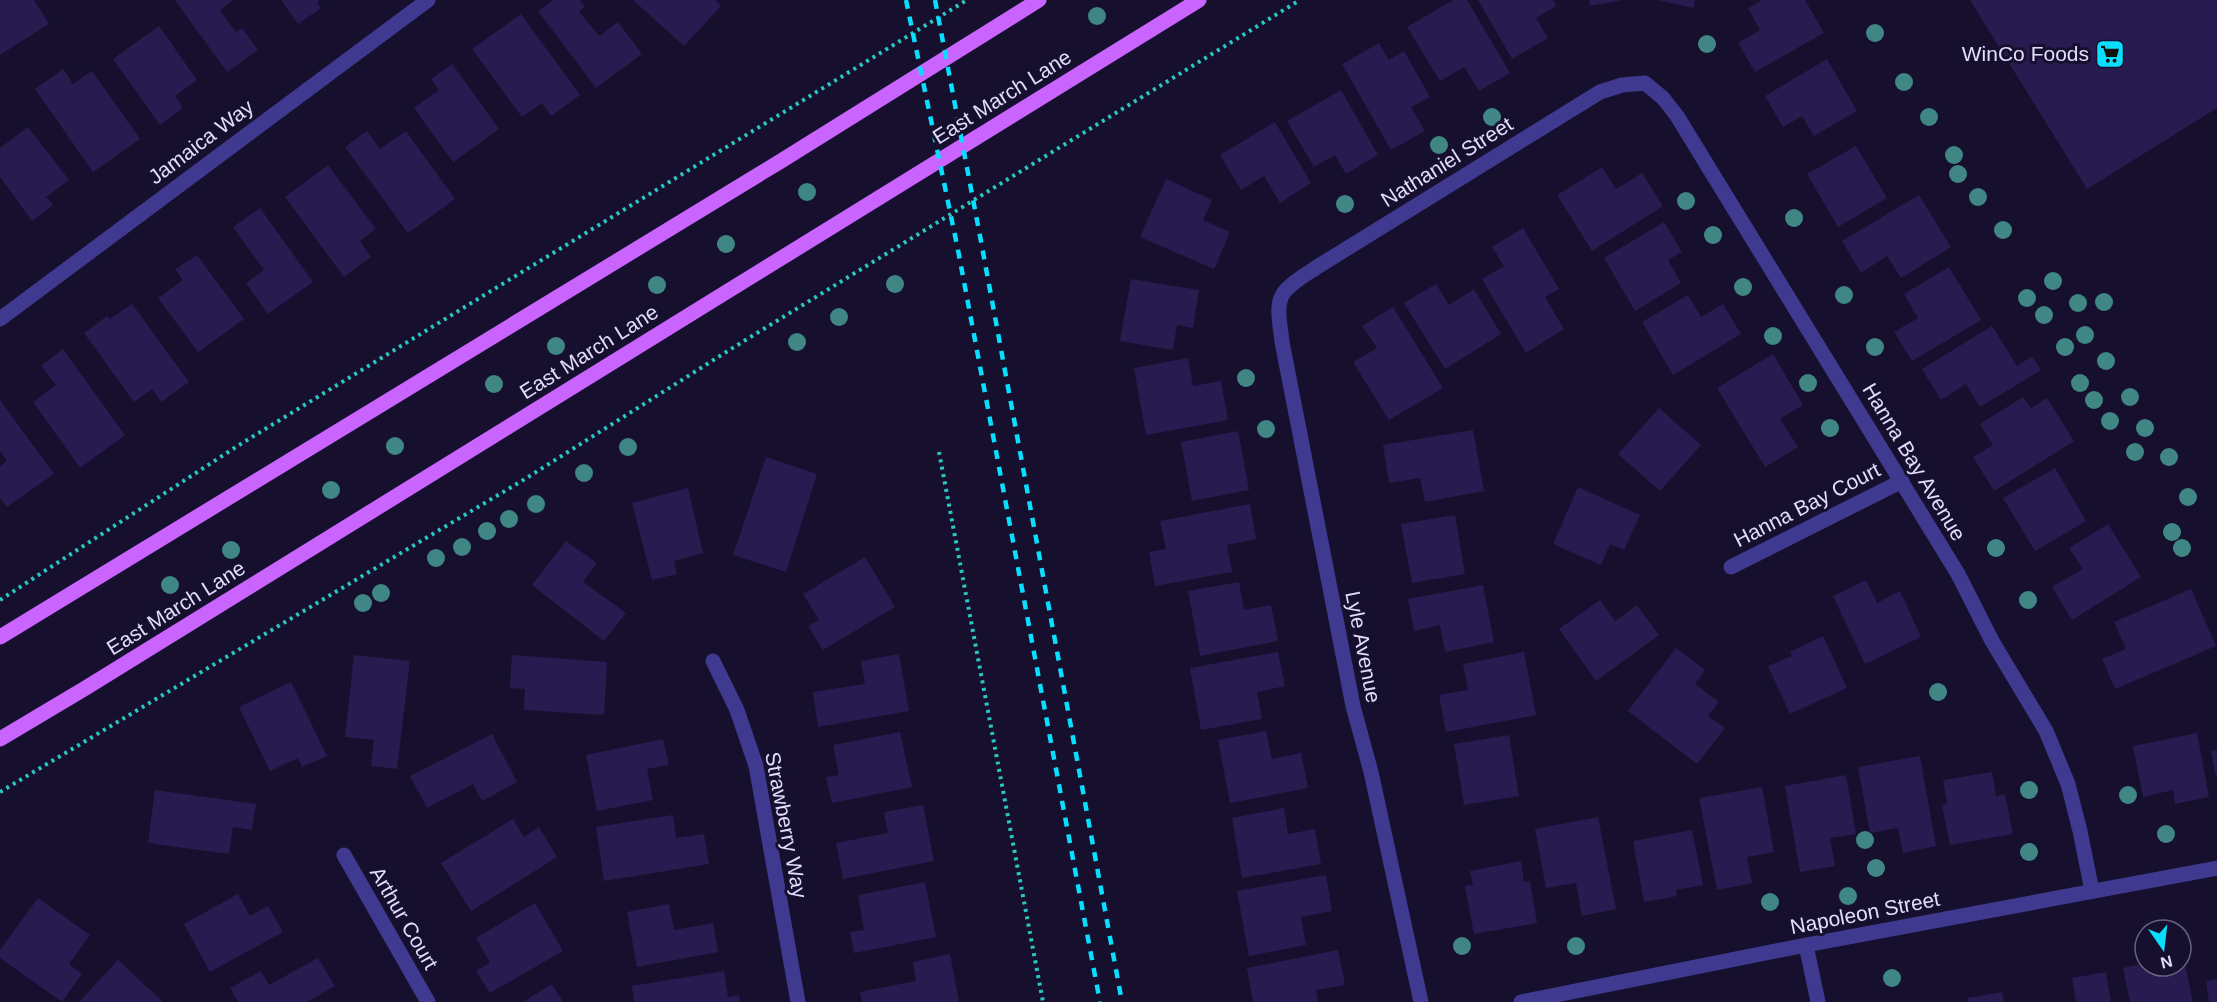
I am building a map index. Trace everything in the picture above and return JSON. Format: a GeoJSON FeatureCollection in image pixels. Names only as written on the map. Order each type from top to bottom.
{"type":"FeatureCollection","features":[{"type":"Feature","properties":{"kind":"main road"},"geometry":{"type":"LineString","coordinates":[[0,637],[751,179],[1039,0]]}},
{"type":"Feature","properties":{"kind":"main road","name":"East March Lane"},"geometry":{"type":"LineString","coordinates":[[0,739],[1199,0]]}},
{"type":"Feature","properties":{"kind":"street","name":"Jamaica Way"},"geometry":{"type":"LineString","coordinates":[[0,319],[428,0]]}},
{"type":"Feature","properties":{"kind":"street","name":"Nathaniel Street"},"geometry":{"type":"LineString","coordinates":[[1281,298],[1297,280],[1317,267],[1600,92],[1622,85],[1645,82]]}},
{"type":"Feature","properties":{"kind":"street","name":"Hanna Bay Avenue"},"geometry":{"type":"LineString","coordinates":[[1645,82],[1663,98],[1677,116],[1958,574],[1992,641],[2046,731],[2068,784],[2092,891]]}},
{"type":"Feature","properties":{"kind":"street","name":"Lyle Avenue"},"geometry":{"type":"LineString","coordinates":[[1281,298],[1282,342],[1353,706],[1371,772],[1422,1002]]}},
{"type":"Feature","properties":{"kind":"street","name":"Hanna Bay Court"},"geometry":{"type":"LineString","coordinates":[[1731,567],[1902,481]]}},
{"type":"Feature","properties":{"kind":"street","name":"Strawberry Way"},"geometry":{"type":"LineString","coordinates":[[713,662],[737,710],[756,766],[798,1002]]}},
{"type":"Feature","properties":{"kind":"street","name":"Arthur Court"},"geometry":{"type":"LineString","coordinates":[[344,855],[428,1002]]}},
{"type":"Feature","properties":{"kind":"street","name":"Napoleon Street"},"geometry":{"type":"LineString","coordinates":[[1521,1002],[1806,945],[2217,868]]}},
{"type":"Feature","properties":{"kind":"street"},"geometry":{"type":"LineString","coordinates":[[1806,945],[1818,1002]]}},
{"type":"Feature","properties":{"kind":"path"},"geometry":{"type":"LineString","coordinates":[[0,600],[239,445],[967,0]]}},
{"type":"Feature","properties":{"kind":"path"},"geometry":{"type":"LineString","coordinates":[[0,792],[525,479],[751,336],[1300,0]]}},
{"type":"Feature","properties":{"kind":"path"},"geometry":{"type":"LineString","coordinates":[[939,452],[1043,1002]]}},
{"type":"Feature","properties":{"kind":"building"},"geometry":{"type":"Polygon","coordinates":[[[0,0],[34,0],[49,24],[0,55],[0,0]]]}},
{"type":"Feature","properties":{"kind":"building"},"geometry":{"type":"Polygon","coordinates":[[[175,0],[233,0],[220,10],[236,32],[242,28],[258,50],[227,72],[175,0]]]}},
{"type":"Feature","properties":{"kind":"building"},"geometry":{"type":"Polygon","coordinates":[[[281,0],[320,0],[317,2],[321,8],[298,24],[281,0]]]}},
{"type":"Feature","properties":{"kind":"building"},"geometry":{"type":"Polygon","coordinates":[[[553,0],[580,0],[585,7],[579,11],[599,36],[618,22],[642,54],[596,88],[538,11],[553,0]]]}},
{"type":"Feature","properties":{"kind":"building"},"geometry":{"type":"Polygon","coordinates":[[[633,0],[715,0],[721,6],[684,46],[633,0]]]}},
{"type":"Feature","properties":{"kind":"building"},"geometry":{"type":"Polygon","coordinates":[[[1453,0],[1467,0],[1510,73],[1479,91],[1464,67],[1440,81],[1407,27],[1453,0]]]}},
{"type":"Feature","properties":{"kind":"building"},"geometry":{"type":"Polygon","coordinates":[[[1478,0],[1553,0],[1556,6],[1536,18],[1548,38],[1512,59],[1478,0]]]}},
{"type":"Feature","properties":{"kind":"building"},"geometry":{"type":"Polygon","coordinates":[[[1589,0],[1619,0],[1619,1],[1590,6],[1589,0]]]}},
{"type":"Feature","properties":{"kind":"building"},"geometry":{"type":"Polygon","coordinates":[[[1657,0],[1695,0],[1694,8],[1657,0]]]}},
{"type":"Feature","properties":{"kind":"building"},"geometry":{"type":"Polygon","coordinates":[[[1762,0],[1805,0],[1824,33],[1755,72],[1738,43],[1760,30],[1748,8],[1762,0]]]}},
{"type":"Feature","properties":{"kind":"building","name":"WinCo Foods"},"geometry":{"type":"Polygon","coordinates":[[[1970,0],[2217,0],[2217,108],[2087,189],[1970,0]]]}},
{"type":"Feature","properties":{"kind":"building"},"geometry":{"type":"Polygon","coordinates":[[[521,14],[580,95],[551,116],[542,103],[522,117],[472,49],[521,14]]]}},
{"type":"Feature","properties":{"kind":"building"},"geometry":{"type":"Polygon","coordinates":[[[159,26],[197,80],[175,96],[183,108],[160,125],[113,59],[159,26]]]}},
{"type":"Feature","properties":{"kind":"building"},"geometry":{"type":"Polygon","coordinates":[[[1379,43],[1389,60],[1404,51],[1430,97],[1411,107],[1425,131],[1391,150],[1342,64],[1379,43]]]}},
{"type":"Feature","properties":{"kind":"building"},"geometry":{"type":"Polygon","coordinates":[[[1827,59],[1857,111],[1814,136],[1802,116],[1783,127],[1765,96],[1827,59]]]}},
{"type":"Feature","properties":{"kind":"building"},"geometry":{"type":"Polygon","coordinates":[[[452,64],[499,129],[453,162],[414,108],[439,90],[431,79],[452,64]]]}},
{"type":"Feature","properties":{"kind":"building"},"geometry":{"type":"Polygon","coordinates":[[[63,69],[73,84],[92,71],[140,139],[93,172],[35,89],[63,69]]]}},
{"type":"Feature","properties":{"kind":"building"},"geometry":{"type":"Polygon","coordinates":[[[1341,90],[1378,155],[1346,174],[1335,155],[1314,167],[1287,121],[1341,90]]]}},
{"type":"Feature","properties":{"kind":"building"},"geometry":{"type":"Polygon","coordinates":[[[1275,122],[1311,183],[1280,203],[1264,176],[1241,190],[1220,155],[1275,122]]]}},
{"type":"Feature","properties":{"kind":"building"},"geometry":{"type":"Polygon","coordinates":[[[28,127],[69,180],[46,197],[53,205],[32,221],[0,177],[0,148],[28,127]]]}},
{"type":"Feature","properties":{"kind":"building"},"geometry":{"type":"Polygon","coordinates":[[[367,131],[380,149],[406,131],[455,199],[408,233],[345,147],[367,131]]]}},
{"type":"Feature","properties":{"kind":"building"},"geometry":{"type":"Polygon","coordinates":[[[1856,146],[1887,198],[1838,227],[1807,174],[1856,146]]]}},
{"type":"Feature","properties":{"kind":"building"},"geometry":{"type":"Polygon","coordinates":[[[328,165],[376,229],[360,241],[371,257],[344,277],[285,197],[328,165]]]}},
{"type":"Feature","properties":{"kind":"building"},"geometry":{"type":"Polygon","coordinates":[[[1602,167],[1616,189],[1642,173],[1663,206],[1592,251],[1557,195],[1602,167]]]}},
{"type":"Feature","properties":{"kind":"building"},"geometry":{"type":"Polygon","coordinates":[[[1166,179],[1212,200],[1203,220],[1230,232],[1214,269],[1140,237],[1166,179]]]}},
{"type":"Feature","properties":{"kind":"building"},"geometry":{"type":"Polygon","coordinates":[[[1919,195],[1951,247],[1901,278],[1887,256],[1861,273],[1842,241],[1919,195]]]}},
{"type":"Feature","properties":{"kind":"building"},"geometry":{"type":"Polygon","coordinates":[[[260,208],[313,282],[268,314],[246,283],[264,270],[233,227],[260,208]]]}},
{"type":"Feature","properties":{"kind":"building"},"geometry":{"type":"Polygon","coordinates":[[[1664,222],[1682,252],[1668,260],[1681,283],[1635,311],[1604,258],[1664,222]]]}},
{"type":"Feature","properties":{"kind":"building"},"geometry":{"type":"Polygon","coordinates":[[[1523,228],[1559,289],[1545,297],[1564,329],[1526,353],[1482,279],[1504,266],[1492,247],[1523,228]]]}},
{"type":"Feature","properties":{"kind":"building"},"geometry":{"type":"Polygon","coordinates":[[[197,255],[244,319],[198,352],[158,298],[183,280],[175,269],[197,255]]]}},
{"type":"Feature","properties":{"kind":"building"},"geometry":{"type":"Polygon","coordinates":[[[1949,267],[1981,320],[1912,361],[1894,332],[1918,318],[1904,294],[1949,267]]]}},
{"type":"Feature","properties":{"kind":"building"},"geometry":{"type":"Polygon","coordinates":[[[1131,279],[1199,290],[1193,328],[1177,325],[1173,350],[1120,341],[1131,279]]]}},
{"type":"Feature","properties":{"kind":"building"},"geometry":{"type":"Polygon","coordinates":[[[1436,284],[1449,305],[1474,289],[1501,334],[1445,369],[1404,303],[1436,284]]]}},
{"type":"Feature","properties":{"kind":"building"},"geometry":{"type":"Polygon","coordinates":[[[1688,295],[1701,317],[1723,304],[1741,334],[1673,375],[1642,322],[1688,295]]]}},
{"type":"Feature","properties":{"kind":"building"},"geometry":{"type":"Polygon","coordinates":[[[132,304],[189,382],[161,402],[152,389],[134,402],[84,333],[107,316],[110,319],[132,304]]]}},
{"type":"Feature","properties":{"kind":"building"},"geometry":{"type":"Polygon","coordinates":[[[1393,307],[1443,388],[1389,420],[1353,362],[1377,348],[1362,326],[1393,307]]]}},
{"type":"Feature","properties":{"kind":"building"},"geometry":{"type":"Polygon","coordinates":[[[1992,326],[2017,366],[2032,356],[2041,370],[1980,407],[1966,384],[1941,400],[1922,369],[1992,326]]]}},
{"type":"Feature","properties":{"kind":"building"},"geometry":{"type":"Polygon","coordinates":[[[63,349],[125,435],[80,468],[33,402],[56,385],[41,366],[63,349]]]}},
{"type":"Feature","properties":{"kind":"building"},"geometry":{"type":"Polygon","coordinates":[[[1773,354],[1803,405],[1780,419],[1798,447],[1765,467],[1717,388],[1773,354]]]}},
{"type":"Feature","properties":{"kind":"building"},"geometry":{"type":"Polygon","coordinates":[[[1188,358],[1193,386],[1221,381],[1228,420],[1146,435],[1134,368],[1188,358]]]}},
{"type":"Feature","properties":{"kind":"building"},"geometry":{"type":"Polygon","coordinates":[[[2023,397],[2031,408],[2047,398],[2074,441],[1994,491],[1973,457],[1993,445],[1980,424],[2023,397]]]}},
{"type":"Feature","properties":{"kind":"building"},"geometry":{"type":"Polygon","coordinates":[[[0,400],[54,474],[7,507],[0,498],[0,466],[7,461],[0,451],[0,400]]]}},
{"type":"Feature","properties":{"kind":"building"},"geometry":{"type":"Polygon","coordinates":[[[1659,408],[1701,445],[1660,491],[1618,454],[1659,408]]]}},
{"type":"Feature","properties":{"kind":"building"},"geometry":{"type":"Polygon","coordinates":[[[1473,430],[1484,491],[1425,502],[1420,478],[1389,483],[1383,445],[1473,430]]]}},
{"type":"Feature","properties":{"kind":"building"},"geometry":{"type":"Polygon","coordinates":[[[1238,431],[1249,490],[1192,501],[1181,442],[1238,431]]]}},
{"type":"Feature","properties":{"kind":"building"},"geometry":{"type":"Polygon","coordinates":[[[766,457],[817,474],[786,572],[733,555],[766,457]]]}},
{"type":"Feature","properties":{"kind":"building"},"geometry":{"type":"Polygon","coordinates":[[[2055,468],[2086,521],[2035,551],[2003,498],[2055,468]]]}},
{"type":"Feature","properties":{"kind":"building"},"geometry":{"type":"Polygon","coordinates":[[[1578,487],[1640,515],[1624,550],[1610,544],[1601,565],[1553,544],[1578,487]]]}},
{"type":"Feature","properties":{"kind":"building"},"geometry":{"type":"Polygon","coordinates":[[[688,488],[703,553],[674,561],[677,574],[652,580],[632,503],[688,488]]]}},
{"type":"Feature","properties":{"kind":"building"},"geometry":{"type":"Polygon","coordinates":[[[1250,504],[1256,539],[1227,545],[1232,572],[1155,586],[1149,552],[1166,549],[1160,521],[1250,504]]]}},
{"type":"Feature","properties":{"kind":"building"},"geometry":{"type":"Polygon","coordinates":[[[1455,515],[1465,574],[1412,583],[1401,524],[1455,515]]]}},
{"type":"Feature","properties":{"kind":"building"},"geometry":{"type":"Polygon","coordinates":[[[2108,524],[2141,577],[2072,620],[2052,587],[2083,569],[2069,548],[2108,524]]]}},
{"type":"Feature","properties":{"kind":"building"},"geometry":{"type":"Polygon","coordinates":[[[566,541],[597,563],[583,582],[626,613],[604,641],[532,585],[566,541]]]}},
{"type":"Feature","properties":{"kind":"building"},"geometry":{"type":"Polygon","coordinates":[[[865,557],[895,607],[823,650],[808,626],[819,620],[803,594],[865,557]]]}},
{"type":"Feature","properties":{"kind":"building"},"geometry":{"type":"Polygon","coordinates":[[[1866,580],[1877,603],[1900,591],[1921,637],[1865,664],[1833,596],[1866,580]]]}},
{"type":"Feature","properties":{"kind":"building"},"geometry":{"type":"Polygon","coordinates":[[[1239,582],[1244,610],[1271,605],[1278,641],[1200,656],[1188,591],[1239,582]]]}},
{"type":"Feature","properties":{"kind":"building"},"geometry":{"type":"Polygon","coordinates":[[[1483,585],[1494,642],[1445,652],[1440,625],[1414,631],[1408,599],[1483,585]]]}},
{"type":"Feature","properties":{"kind":"building"},"geometry":{"type":"Polygon","coordinates":[[[2191,589],[2216,646],[2115,689],[2102,659],[2126,649],[2114,622],[2191,589]]]}},
{"type":"Feature","properties":{"kind":"building"},"geometry":{"type":"Polygon","coordinates":[[[1600,600],[1615,621],[1637,605],[1659,635],[1596,681],[1559,629],[1600,600]]]}},
{"type":"Feature","properties":{"kind":"building"},"geometry":{"type":"Polygon","coordinates":[[[1823,636],[1847,688],[1790,714],[1768,666],[1792,656],[1790,652],[1823,636]]]}},
{"type":"Feature","properties":{"kind":"building"},"geometry":{"type":"Polygon","coordinates":[[[1676,648],[1705,670],[1695,684],[1719,702],[1708,716],[1725,728],[1697,764],[1628,711],[1676,648]]]}},
{"type":"Feature","properties":{"kind":"building"},"geometry":{"type":"Polygon","coordinates":[[[1278,652],[1285,686],[1257,692],[1262,719],[1201,730],[1190,668],[1278,652]]]}},
{"type":"Feature","properties":{"kind":"building"},"geometry":{"type":"Polygon","coordinates":[[[1524,652],[1536,715],[1446,732],[1439,695],[1468,690],[1463,664],[1524,652]]]}},
{"type":"Feature","properties":{"kind":"building"},"geometry":{"type":"Polygon","coordinates":[[[899,654],[909,711],[818,727],[813,692],[865,684],[861,661],[899,654]]]}},
{"type":"Feature","properties":{"kind":"building"},"geometry":{"type":"Polygon","coordinates":[[[354,655],[410,661],[397,769],[371,766],[374,740],[345,737],[354,655]]]}},
{"type":"Feature","properties":{"kind":"building"},"geometry":{"type":"Polygon","coordinates":[[[512,655],[607,662],[604,715],[524,710],[525,689],[510,688],[512,655]]]}},
{"type":"Feature","properties":{"kind":"building"},"geometry":{"type":"Polygon","coordinates":[[[291,682],[327,756],[302,767],[298,758],[270,771],[239,707],[291,682]]]}},
{"type":"Feature","properties":{"kind":"building"},"geometry":{"type":"Polygon","coordinates":[[[1266,731],[1272,759],[1301,753],[1308,788],[1230,803],[1218,740],[1266,731]]]}},
{"type":"Feature","properties":{"kind":"building"},"geometry":{"type":"Polygon","coordinates":[[[900,732],[912,787],[832,803],[826,777],[839,775],[833,745],[900,732]]]}},
{"type":"Feature","properties":{"kind":"building"},"geometry":{"type":"Polygon","coordinates":[[[2197,733],[2209,797],[2175,804],[2173,790],[2143,797],[2133,746],[2197,733]]]}},
{"type":"Feature","properties":{"kind":"building"},"geometry":{"type":"Polygon","coordinates":[[[492,734],[517,782],[482,801],[473,784],[427,808],[410,776],[492,734]]]}},
{"type":"Feature","properties":{"kind":"building"},"geometry":{"type":"Polygon","coordinates":[[[1509,735],[1519,796],[1464,805],[1454,744],[1509,735]]]}},
{"type":"Feature","properties":{"kind":"building"},"geometry":{"type":"Polygon","coordinates":[[[663,739],[669,765],[647,769],[653,800],[597,811],[586,755],[663,739]]]}},
{"type":"Feature","properties":{"kind":"building"},"geometry":{"type":"Polygon","coordinates":[[[2217,750],[2217,777],[2216,777],[2211,751],[2217,750]]]}},
{"type":"Feature","properties":{"kind":"building"},"geometry":{"type":"Polygon","coordinates":[[[1920,756],[1936,846],[1903,853],[1898,828],[1870,833],[1858,767],[1920,756]]]}},
{"type":"Feature","properties":{"kind":"building"},"geometry":{"type":"Polygon","coordinates":[[[1992,772],[1996,796],[2005,794],[2013,834],[1950,845],[1942,805],[1947,804],[1943,780],[1992,772]]]}},
{"type":"Feature","properties":{"kind":"building"},"geometry":{"type":"Polygon","coordinates":[[[1846,775],[1856,834],[1830,838],[1835,866],[1800,872],[1785,786],[1846,775]]]}},
{"type":"Feature","properties":{"kind":"building"},"geometry":{"type":"Polygon","coordinates":[[[1762,787],[1774,852],[1747,857],[1752,883],[1717,890],[1699,798],[1762,787]]]}},
{"type":"Feature","properties":{"kind":"building"},"geometry":{"type":"Polygon","coordinates":[[[155,790],[256,804],[252,830],[233,827],[229,854],[148,843],[155,790]]]}},
{"type":"Feature","properties":{"kind":"building"},"geometry":{"type":"Polygon","coordinates":[[[923,805],[934,861],[843,879],[836,843],[888,833],[884,812],[923,805]]]}},
{"type":"Feature","properties":{"kind":"building"},"geometry":{"type":"Polygon","coordinates":[[[1284,808],[1288,834],[1315,829],[1321,864],[1242,878],[1232,818],[1284,808]]]}},
{"type":"Feature","properties":{"kind":"building"},"geometry":{"type":"Polygon","coordinates":[[[673,815],[676,838],[704,834],[709,864],[604,881],[596,827],[673,815]]]}},
{"type":"Feature","properties":{"kind":"building"},"geometry":{"type":"Polygon","coordinates":[[[1598,817],[1616,909],[1582,916],[1576,883],[1546,888],[1535,829],[1598,817]]]}},
{"type":"Feature","properties":{"kind":"building"},"geometry":{"type":"Polygon","coordinates":[[[513,819],[524,837],[539,827],[557,857],[471,911],[441,863],[513,819]]]}},
{"type":"Feature","properties":{"kind":"building"},"geometry":{"type":"Polygon","coordinates":[[[1692,830],[1703,885],[1676,890],[1677,896],[1644,902],[1633,841],[1692,830]]]}},
{"type":"Feature","properties":{"kind":"building"},"geometry":{"type":"Polygon","coordinates":[[[1521,861],[1524,882],[1530,881],[1537,923],[1474,934],[1465,886],[1473,885],[1470,871],[1521,861]]]}},
{"type":"Feature","properties":{"kind":"building"},"geometry":{"type":"Polygon","coordinates":[[[1326,875],[1332,911],[1301,917],[1306,945],[1249,956],[1237,891],[1326,875]]]}},
{"type":"Feature","properties":{"kind":"building"},"geometry":{"type":"Polygon","coordinates":[[[925,882],[936,937],[854,953],[850,932],[864,930],[858,895],[925,882]]]}},
{"type":"Feature","properties":{"kind":"building"},"geometry":{"type":"Polygon","coordinates":[[[238,894],[250,916],[268,906],[283,932],[210,972],[184,924],[238,894]]]}},
{"type":"Feature","properties":{"kind":"building"},"geometry":{"type":"Polygon","coordinates":[[[38,898],[90,935],[69,964],[82,974],[62,1002],[0,958],[0,950],[38,898]]]}},
{"type":"Feature","properties":{"kind":"building"},"geometry":{"type":"Polygon","coordinates":[[[535,903],[563,951],[490,993],[476,971],[490,963],[476,938],[535,903]]]}},
{"type":"Feature","properties":{"kind":"building"},"geometry":{"type":"Polygon","coordinates":[[[669,904],[674,930],[713,923],[718,952],[637,967],[627,912],[669,904]]]}},
{"type":"Feature","properties":{"kind":"building"},"geometry":{"type":"Polygon","coordinates":[[[1338,950],[1345,985],[1316,990],[1318,1002],[1253,1002],[1247,968],[1338,950]]]}},
{"type":"Feature","properties":{"kind":"building"},"geometry":{"type":"Polygon","coordinates":[[[950,954],[959,1002],[862,1002],[860,992],[916,981],[913,962],[950,954]]]}},
{"type":"Feature","properties":{"kind":"building"},"geometry":{"type":"Polygon","coordinates":[[[318,958],[335,986],[307,1002],[238,1002],[230,988],[261,971],[269,985],[318,958]]]}},
{"type":"Feature","properties":{"kind":"building"},"geometry":{"type":"Polygon","coordinates":[[[118,960],[163,1002],[79,1002],[118,960]]]}},
{"type":"Feature","properties":{"kind":"building"},"geometry":{"type":"Polygon","coordinates":[[[2133,966],[2133,978],[2188,978],[2193,1002],[2130,1002],[2123,968],[2133,966]]]}},
{"type":"Feature","properties":{"kind":"building"},"geometry":{"type":"Polygon","coordinates":[[[724,971],[728,997],[739,995],[740,1002],[634,1002],[632,986],[724,971]]]}},
{"type":"Feature","properties":{"kind":"building"},"geometry":{"type":"Polygon","coordinates":[[[2106,972],[2111,1002],[2076,1002],[2072,978],[2106,972]]]}},
{"type":"Feature","properties":{"kind":"building"},"geometry":{"type":"Polygon","coordinates":[[[2217,979],[2217,1002],[2209,1002],[2206,981],[2217,979]]]}},
{"type":"Feature","properties":{"kind":"building"},"geometry":{"type":"Polygon","coordinates":[[[552,984],[563,1002],[523,1002],[552,984]]]}},
{"type":"Feature","properties":{"kind":"building"},"geometry":{"type":"Polygon","coordinates":[[[2002,992],[2004,1002],[1968,1002],[1967,998],[2002,992]]]}},
{"type":"Feature","properties":{"kind":"railway"},"geometry":{"type":"LineString","coordinates":[[906,0],[958,250],[1100,1002]]}},
{"type":"Feature","properties":{"kind":"railway"},"geometry":{"type":"LineString","coordinates":[[935,0],[1122,1002]]}},
{"type":"Feature","properties":{"kind":"place","name":"WinCo Foods"},"geometry":{"type":"Point","coordinates":[2110,54]}}]}
